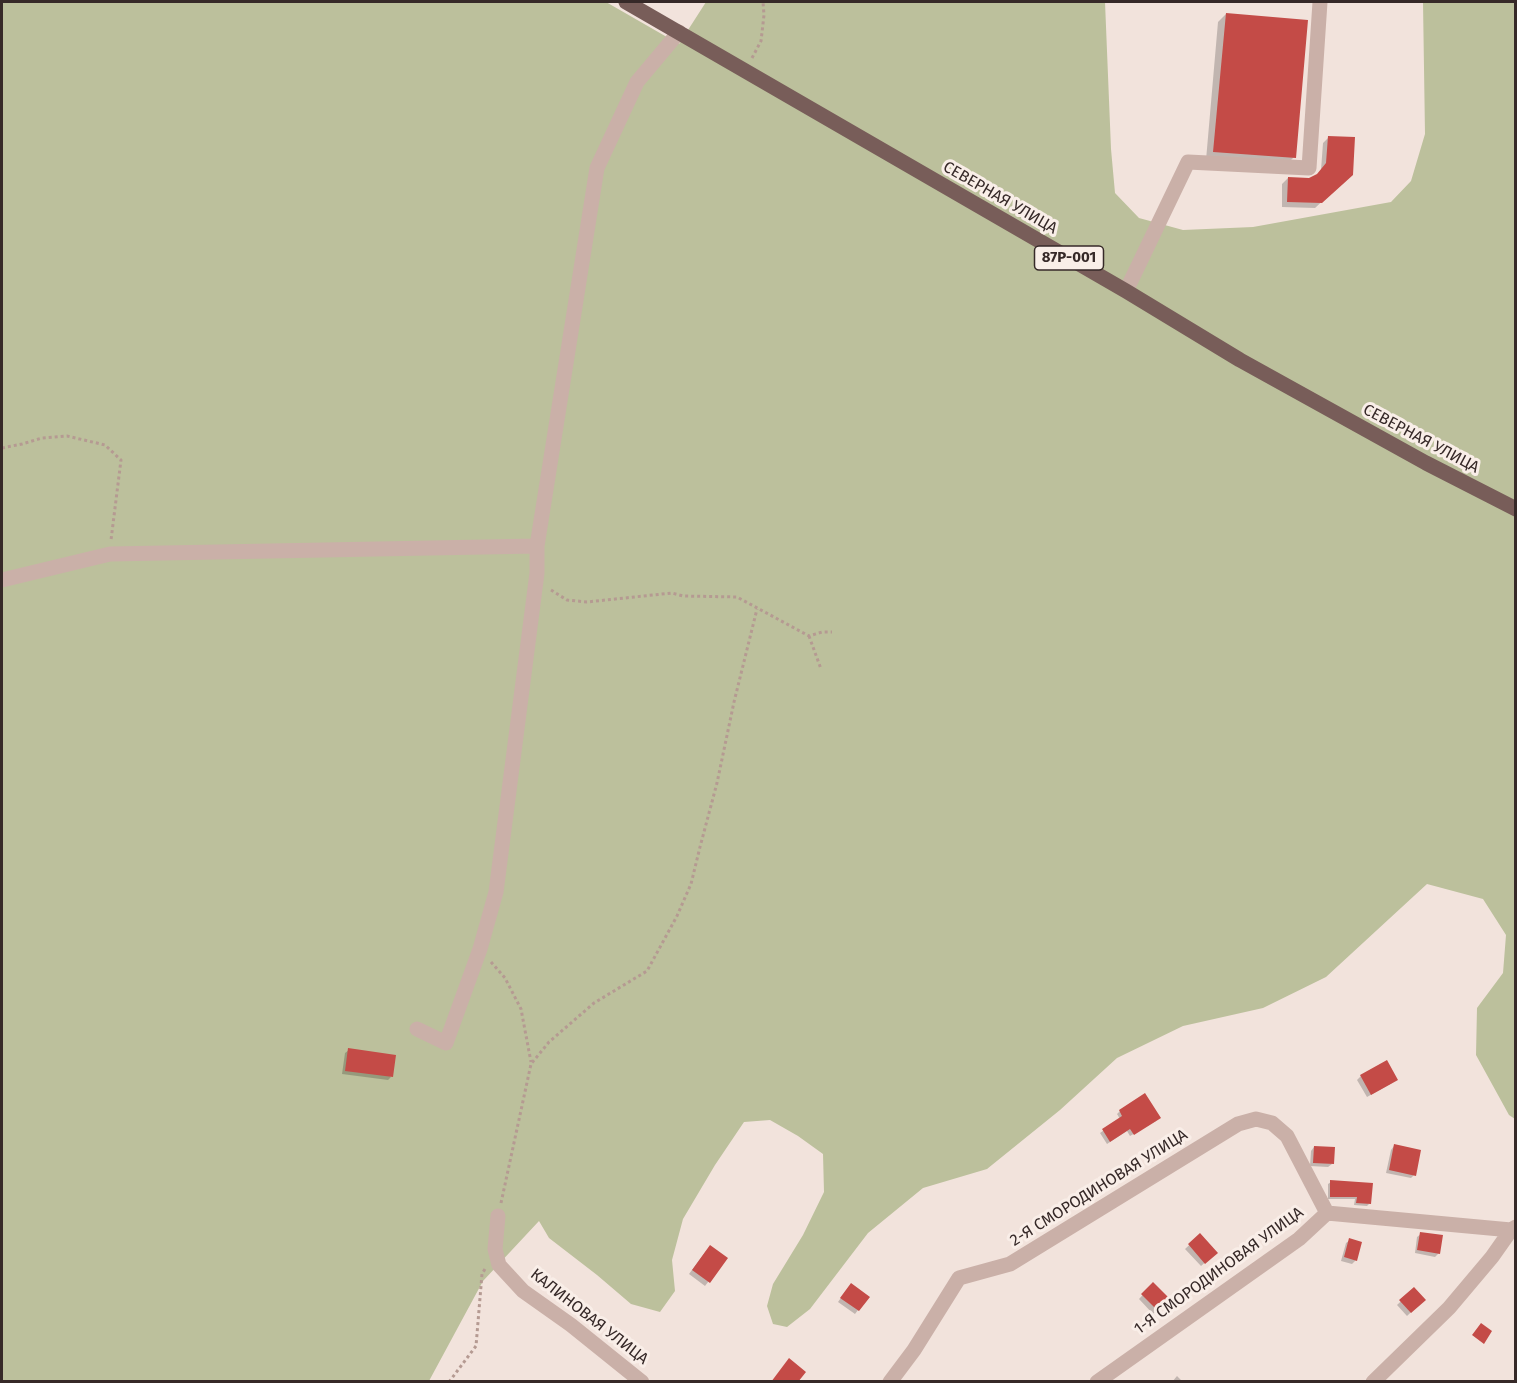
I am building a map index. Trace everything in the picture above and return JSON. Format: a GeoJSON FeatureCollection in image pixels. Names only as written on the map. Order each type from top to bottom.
{"type":"FeatureCollection","features":[{"type":"Feature","properties":{"kind":"main road","name":"СЕВЕРНАЯ УЛИЦА"},"geometry":{"type":"LineString","coordinates":[[626,2],[1240,360],[1434,468],[1515,509]]}},
{"type":"Feature","properties":{"kind":"street"},"geometry":{"type":"LineString","coordinates":[[1125,291],[1188,162],[1309,168],[1320,2]]}},
{"type":"Feature","properties":{"kind":"street"},"geometry":{"type":"LineString","coordinates":[[417,1029],[446,1043],[480,949],[496,892],[537,573],[537,546],[597,168],[637,82],[679,32]]}},
{"type":"Feature","properties":{"kind":"street"},"geometry":{"type":"LineString","coordinates":[[2,580],[110,554],[537,546]]}},
{"type":"Feature","properties":{"kind":"street","name":"2-Я СМОРОДИНОВАЯ УЛИЦА"},"geometry":{"type":"LineString","coordinates":[[890,1382],[914,1350],[959,1278],[1010,1264],[1238,1124],[1256,1119],[1272,1123],[1287,1136],[1327,1213]]}},
{"type":"Feature","properties":{"kind":"street","name":"1-Я СМОРОДИНОВАЯ УЛИЦА"},"geometry":{"type":"LineString","coordinates":[[1097,1382],[1299,1239],[1327,1213],[1513,1229]]}},
{"type":"Feature","properties":{"kind":"street"},"geometry":{"type":"LineString","coordinates":[[495,1249],[498,1216]]}},
{"type":"Feature","properties":{"kind":"street"},"geometry":{"type":"LineString","coordinates":[[1373,1382],[1449,1308],[1513,1229]]}},
{"type":"Feature","properties":{"kind":"street","name":"КАЛИНОВАЯ УЛИЦА"},"geometry":{"type":"LineString","coordinates":[[495,1249],[499,1265],[523,1291],[571,1325],[637,1380]]}},
{"type":"Feature","properties":{"kind":"path"},"geometry":{"type":"LineString","coordinates":[[745,70],[761,41],[763,2]]}},
{"type":"Feature","properties":{"kind":"path"},"geometry":{"type":"LineString","coordinates":[[2,448],[42,438],[67,436],[105,445],[121,459],[110,554]]}},
{"type":"Feature","properties":{"kind":"path"},"geometry":{"type":"LineString","coordinates":[[535,582],[567,600],[587,602],[672,593],[683,596],[737,597],[809,636],[832,632]]}},
{"type":"Feature","properties":{"kind":"path"},"geometry":{"type":"LineString","coordinates":[[531,1064],[549,1042],[594,1003],[647,971],[677,916],[691,884],[757,609]]}},
{"type":"Feature","properties":{"kind":"path"},"geometry":{"type":"LineString","coordinates":[[809,636],[820,669]]}},
{"type":"Feature","properties":{"kind":"path"},"geometry":{"type":"LineString","coordinates":[[498,970],[505,978],[521,1009],[531,1064],[498,1216]]}},
{"type":"Feature","properties":{"kind":"path"},"geometry":{"type":"LineString","coordinates":[[449,1382],[476,1346],[482,1274],[495,1249]]}},
{"type":"Feature","properties":{"kind":"green space"},"geometry":{"type":"Polygon","coordinates":[[[2,2],[606,2],[679,44],[706,2],[1105,2],[1115,193],[1139,218],[1183,230],[1253,227],[1391,202],[1411,181],[1425,134],[1423,2],[1515,2],[1515,1119],[1509,1115],[1476,1055],[1477,1008],[1503,973],[1506,935],[1483,899],[1427,884],[1326,977],[1263,1008],[1183,1026],[1117,1058],[1060,1110],[987,1169],[923,1188],[868,1233],[810,1309],[787,1327],[773,1324],[767,1306],[773,1284],[803,1235],[824,1192],[823,1154],[770,1120],[744,1122],[683,1219],[672,1260],[675,1291],[660,1312],[631,1304],[549,1238],[539,1221],[483,1281],[429,1381],[2,1382],[2,2]]]}},
{"type":"Feature","properties":{"kind":"building"},"geometry":{"type":"Polygon","coordinates":[[[1226,13],[1308,20],[1296,158],[1213,152],[1226,13]]]}},
{"type":"Feature","properties":{"kind":"building"},"geometry":{"type":"Polygon","coordinates":[[[1328,136],[1355,137],[1353,175],[1322,203],[1287,202],[1288,177],[1309,178],[1317,174],[1326,163],[1328,136]]]}},
{"type":"Feature","properties":{"kind":"building"},"geometry":{"type":"Polygon","coordinates":[[[348,1048],[396,1055],[393,1077],[345,1071],[348,1048]]]}},
{"type":"Feature","properties":{"kind":"building"},"geometry":{"type":"Polygon","coordinates":[[[1387,1060],[1398,1080],[1371,1095],[1360,1075],[1387,1060]]]}},
{"type":"Feature","properties":{"kind":"building"},"geometry":{"type":"Polygon","coordinates":[[[1145,1093],[1161,1118],[1134,1135],[1130,1129],[1110,1142],[1102,1129],[1122,1116],[1119,1110],[1145,1093]]]}},
{"type":"Feature","properties":{"kind":"building"},"geometry":{"type":"Polygon","coordinates":[[[1394,1144],[1421,1150],[1416,1176],[1389,1170],[1394,1144]]]}},
{"type":"Feature","properties":{"kind":"building"},"geometry":{"type":"Polygon","coordinates":[[[1314,1146],[1335,1147],[1334,1164],[1313,1163],[1314,1146]]]}},
{"type":"Feature","properties":{"kind":"building"},"geometry":{"type":"Polygon","coordinates":[[[1330,1180],[1373,1183],[1371,1204],[1356,1203],[1357,1197],[1330,1197],[1330,1180]]]}},
{"type":"Feature","properties":{"kind":"building"},"geometry":{"type":"Polygon","coordinates":[[[1420,1232],[1443,1235],[1440,1254],[1417,1250],[1420,1232]]]}},
{"type":"Feature","properties":{"kind":"building"},"geometry":{"type":"Polygon","coordinates":[[[1200,1233],[1218,1253],[1205,1264],[1188,1244],[1200,1233]]]}},
{"type":"Feature","properties":{"kind":"building"},"geometry":{"type":"Polygon","coordinates":[[[1349,1238],[1362,1242],[1357,1261],[1344,1257],[1349,1238]]]}},
{"type":"Feature","properties":{"kind":"building"},"geometry":{"type":"Polygon","coordinates":[[[710,1245],[728,1258],[710,1283],[692,1270],[710,1245]]]}},
{"type":"Feature","properties":{"kind":"building"},"geometry":{"type":"Polygon","coordinates":[[[1153,1282],[1170,1299],[1158,1311],[1141,1294],[1153,1282]]]}},
{"type":"Feature","properties":{"kind":"building"},"geometry":{"type":"Polygon","coordinates":[[[851,1283],[870,1297],[859,1311],[840,1298],[851,1283]]]}},
{"type":"Feature","properties":{"kind":"building"},"geometry":{"type":"Polygon","coordinates":[[[1414,1287],[1426,1300],[1411,1313],[1399,1300],[1414,1287]]]}},
{"type":"Feature","properties":{"kind":"building"},"geometry":{"type":"Polygon","coordinates":[[[1481,1323],[1492,1331],[1484,1344],[1472,1335],[1481,1323]]]}},
{"type":"Feature","properties":{"kind":"building"},"geometry":{"type":"Polygon","coordinates":[[[789,1358],[806,1372],[798,1382],[771,1382],[789,1358]]]}}]}
